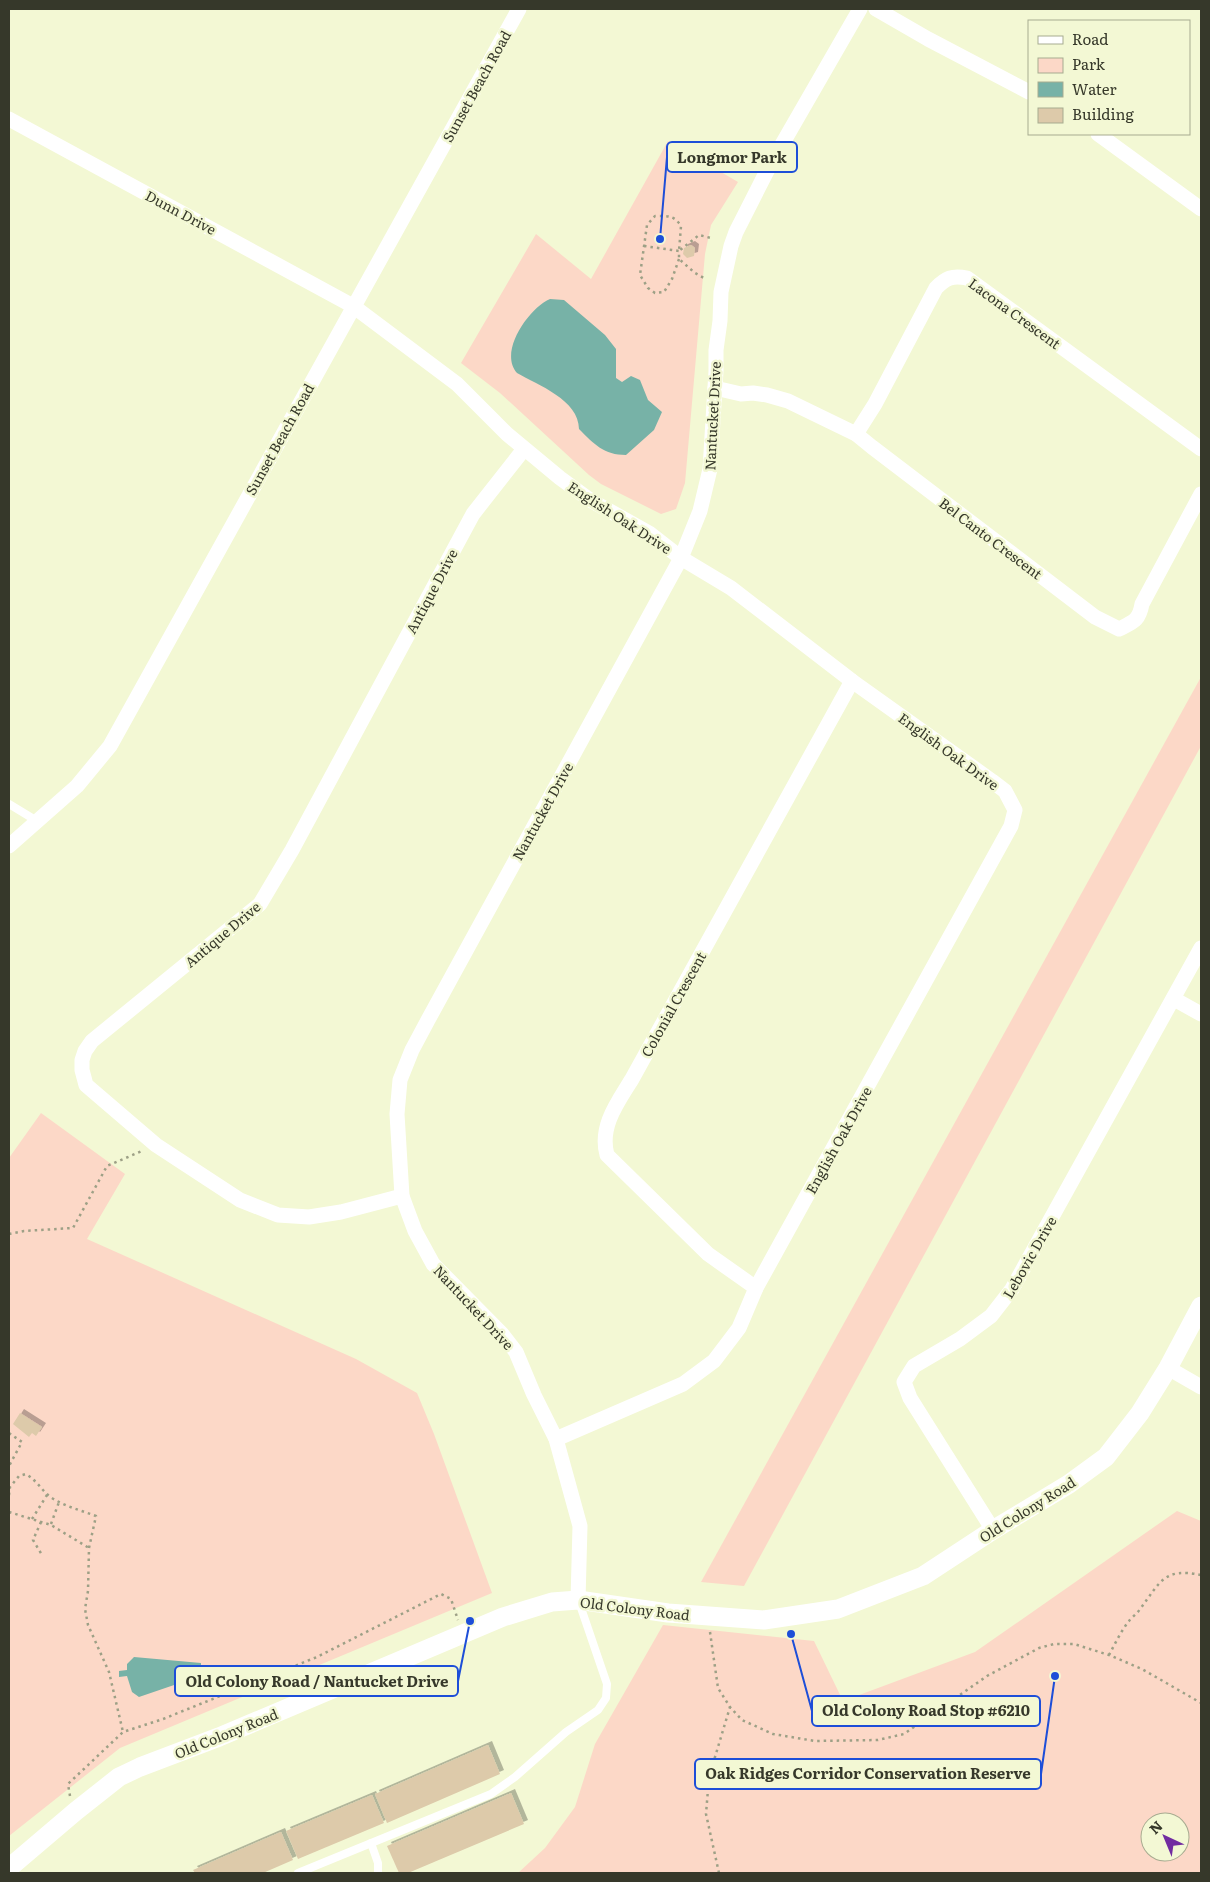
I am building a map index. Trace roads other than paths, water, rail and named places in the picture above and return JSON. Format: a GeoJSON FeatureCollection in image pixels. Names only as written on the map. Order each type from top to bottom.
{"type":"FeatureCollection","features":[{"type":"Feature","properties":{"kind":"street","name":"Sunset Beach Road"},"geometry":{"type":"LineString","coordinates":[[9,846],[78,786],[110,746],[519,9]]}},
{"type":"Feature","properties":{"kind":"street","name":"Nantucket Drive"},"geometry":{"type":"LineString","coordinates":[[578,1600],[580,1526],[556,1439],[534,1395],[516,1352],[502,1334],[433,1264],[415,1231],[402,1196],[397,1114],[400,1080],[412,1050],[681,558],[700,511],[710,469],[721,292],[733,239],[769,167],[860,9]]}},
{"type":"Feature","properties":{"kind":"street"},"geometry":{"type":"LineString","coordinates":[[876,9],[928,39],[1028,91]]}},
{"type":"Feature","properties":{"kind":"street","name":"Dunn Drive"},"geometry":{"type":"LineString","coordinates":[[9,119],[353,306]]}},
{"type":"Feature","properties":{"kind":"street"},"geometry":{"type":"LineString","coordinates":[[1099,135],[1201,209]]}},
{"type":"Feature","properties":{"kind":"street","name":"Lacona Crescent"},"geometry":{"type":"LineString","coordinates":[[856,434],[875,404],[936,288],[946,278],[956,276],[967,278],[1201,449]]}},
{"type":"Feature","properties":{"kind":"street","name":"English Oak Drive"},"geometry":{"type":"LineString","coordinates":[[353,306],[457,384],[524,449],[590,500],[649,533],[681,558],[731,588],[852,681],[992,781],[1004,792],[1015,810],[1008,832],[823,1170],[756,1288],[740,1328],[714,1361],[682,1384],[556,1439]]}},
{"type":"Feature","properties":{"kind":"street","name":"Bel Canto Crescent"},"geometry":{"type":"LineString","coordinates":[[715,388],[741,394],[767,395],[788,401],[856,434],[1095,617],[1119,629],[1130,625],[1140,615],[1142,604],[1201,494]]}},
{"type":"Feature","properties":{"kind":"street","name":"Antique Drive"},"geometry":{"type":"LineString","coordinates":[[402,1196],[342,1212],[309,1217],[278,1214],[240,1200],[156,1145],[86,1085],[82,1070],[82,1060],[92,1041],[260,904],[292,850],[473,514],[524,449]]}},
{"type":"Feature","properties":{"kind":"street","name":"Colonial Crescent"},"geometry":{"type":"LineString","coordinates":[[756,1288],[708,1254],[607,1155],[604,1136],[606,1124],[615,1107],[852,681]]}},
{"type":"Feature","properties":{"kind":"street","name":"Lebovic Drive"},"geometry":{"type":"LineString","coordinates":[[993,1530],[910,1398],[904,1382],[914,1366],[960,1340],[991,1316],[1012,1288],[1201,948]]}},
{"type":"Feature","properties":{"kind":"street"},"geometry":{"type":"LineString","coordinates":[[1174,999],[1201,1014]]}},
{"type":"Feature","properties":{"kind":"street","name":"Old Colony Road"},"geometry":{"type":"LineString","coordinates":[[9,1868],[76,1811],[119,1778],[140,1767],[219,1737],[524,1609],[552,1602],[578,1600],[668,1613],[764,1620],[838,1609],[923,1576],[993,1530],[1069,1484],[1106,1457],[1140,1414],[1168,1368],[1201,1306]]}},
{"type":"Feature","properties":{"kind":"street"},"geometry":{"type":"LineString","coordinates":[[1168,1368],[1201,1387]]}},
{"type":"Feature","properties":{"kind":"lane"},"geometry":{"type":"LineString","coordinates":[[9,804],[37,821]]}},
{"type":"Feature","properties":{"kind":"lane"},"geometry":{"type":"LineString","coordinates":[[298,1873],[500,1789],[566,1732],[600,1708],[607,1696],[607,1684],[578,1600]]}},
{"type":"Feature","properties":{"kind":"lane"},"geometry":{"type":"LineString","coordinates":[[371,1843],[378,1863],[378,1873]]}},
{"type":"Feature","properties":{"kind":"water"},"geometry":{"type":"Polygon","coordinates":[[[550,299],[564,300],[605,335],[616,349],[616,378],[622,382],[631,376],[640,380],[648,400],[662,412],[654,430],[626,455],[611,453],[600,448],[579,429],[577,419],[565,402],[546,388],[517,373],[512,364],[511,354],[518,332],[533,311],[550,299]]]}},
{"type":"Feature","properties":{"kind":"water"},"geometry":{"type":"Polygon","coordinates":[[[134,1657],[201,1663],[201,1670],[177,1684],[139,1697],[132,1692],[127,1676],[119,1677],[119,1671],[127,1670],[127,1664],[134,1657]]]}},
{"type":"Feature","properties":{"kind":"place","name":"Longmor Park"},"geometry":{"type":"Point","coordinates":[660,239]}},
{"type":"Feature","properties":{"kind":"place","name":"Old Colony Road / Nantucket Drive"},"geometry":{"type":"Point","coordinates":[470,1621]}},
{"type":"Feature","properties":{"kind":"place","name":"Old Colony Road Stop #6210"},"geometry":{"type":"Point","coordinates":[791,1634]}},
{"type":"Feature","properties":{"kind":"place","name":"Oak Ridges Corridor Conservation Reserve"},"geometry":{"type":"Point","coordinates":[1055,1676]}}]}
